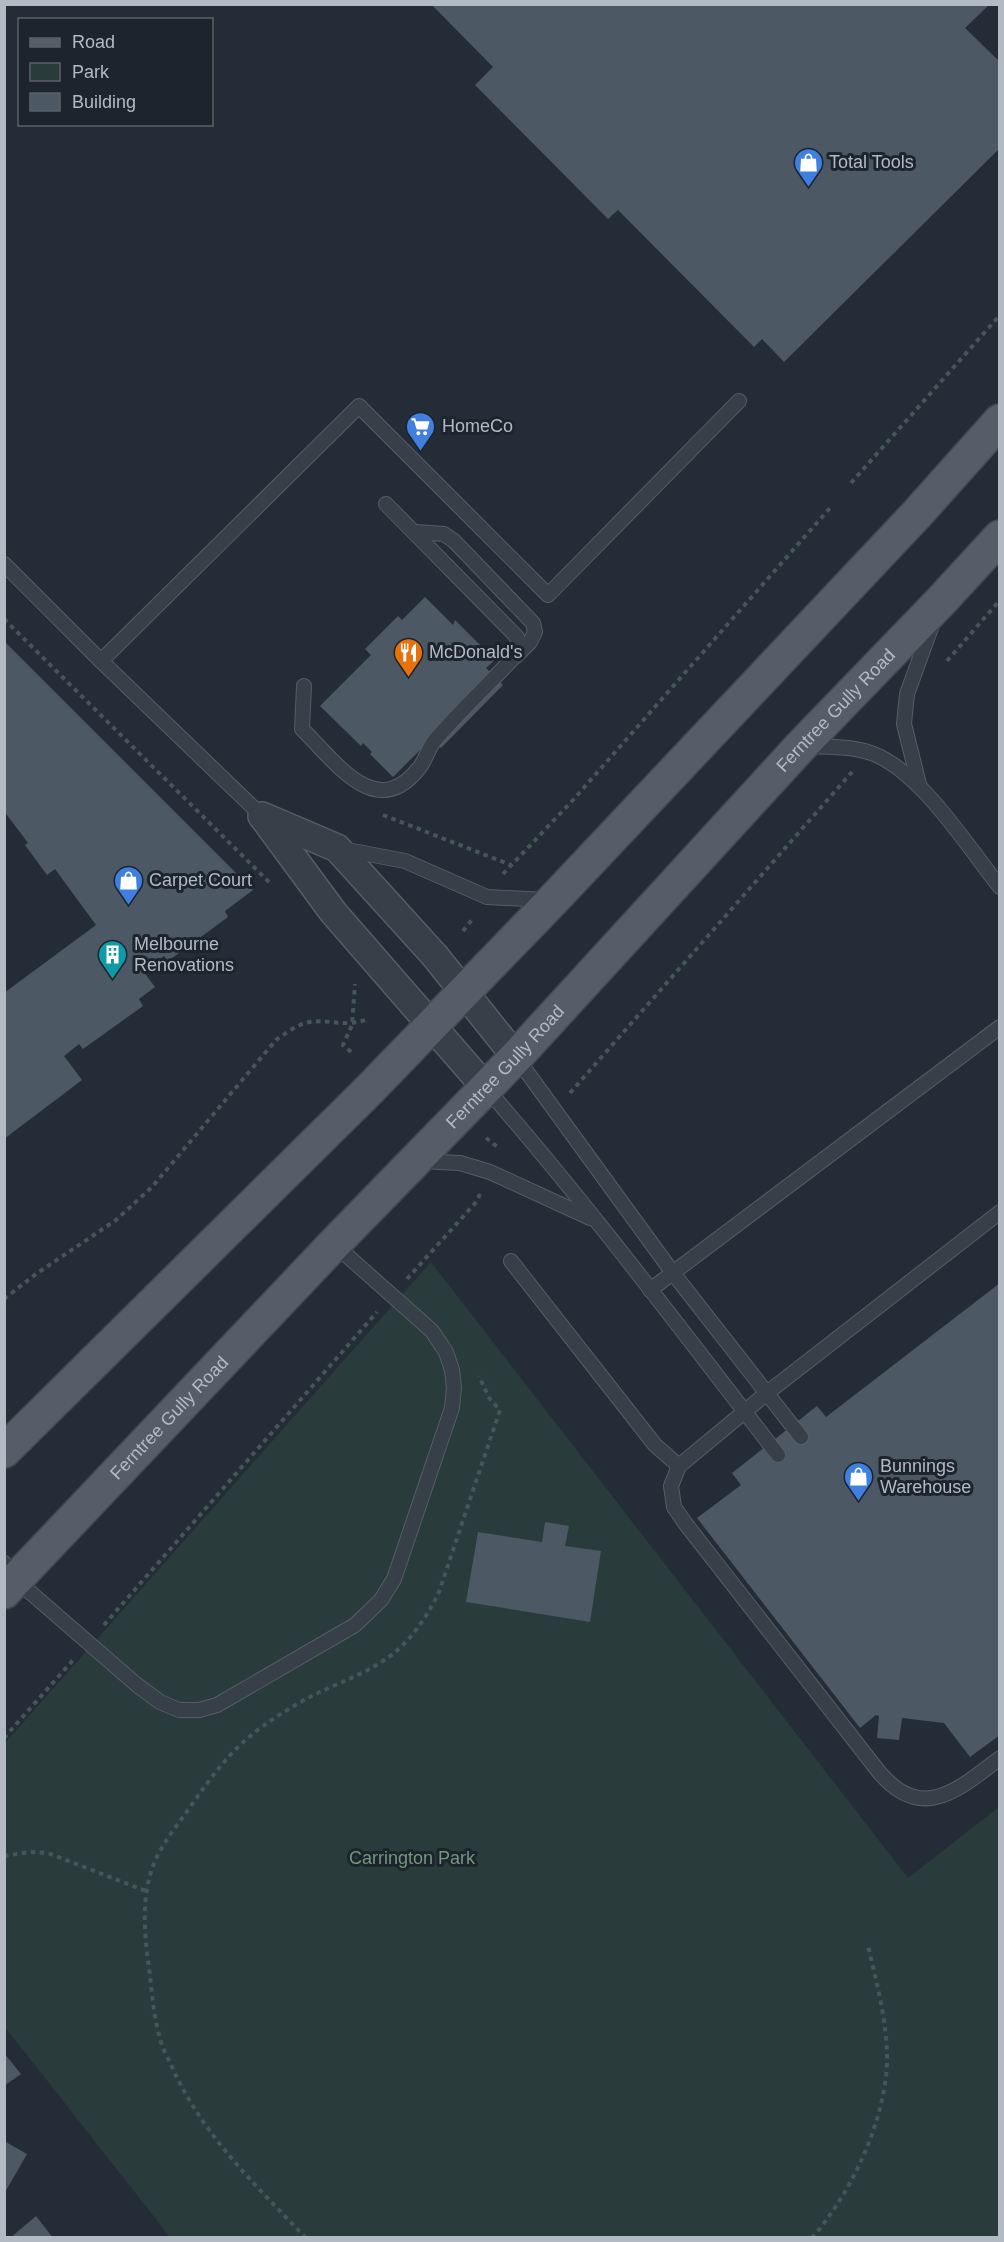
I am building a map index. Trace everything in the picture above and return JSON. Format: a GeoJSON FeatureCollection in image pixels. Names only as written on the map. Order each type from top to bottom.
{"type":"FeatureCollection","features":[{"type":"Feature","properties":{"kind":"main road"},"geometry":{"type":"LineString","coordinates":[[4,1451],[369,1090],[553,900],[907,523],[999,421]]}},
{"type":"Feature","properties":{"kind":"main road","name":"Ferntree Gully Road"},"geometry":{"type":"LineString","coordinates":[[8,1578],[417,1161],[516,1057],[801,746],[942,600],[999,537]]}},
{"type":"Feature","properties":{"kind":"street"},"geometry":{"type":"LineString","coordinates":[[262,816],[336,848],[435,956],[516,1057]]}},
{"type":"Feature","properties":{"kind":"street"},"geometry":{"type":"LineString","coordinates":[[262,816],[333,912],[486,1088]]}},
{"type":"Feature","properties":{"kind":"lane"},"geometry":{"type":"LineString","coordinates":[[101,661],[359,406],[548,596],[739,401]]}},
{"type":"Feature","properties":{"kind":"lane"},"geometry":{"type":"LineString","coordinates":[[386,504],[517,637],[516,656]]}},
{"type":"Feature","properties":{"kind":"lane"},"geometry":{"type":"LineString","coordinates":[[304,686],[302,729],[356,782],[369,789],[389,791],[399,787],[420,768],[432,742],[530,642],[535,632],[533,623],[454,541],[444,534],[415,532]]}},
{"type":"Feature","properties":{"kind":"lane"},"geometry":{"type":"LineString","coordinates":[[4,564],[262,816]]}},
{"type":"Feature","properties":{"kind":"lane"},"geometry":{"type":"LineString","coordinates":[[919,784],[904,724],[907,694],[942,600]]}},
{"type":"Feature","properties":{"kind":"lane"},"geometry":{"type":"LineString","coordinates":[[801,746],[852,748],[873,753],[893,765],[919,784],[999,887]]}},
{"type":"Feature","properties":{"kind":"lane"},"geometry":{"type":"LineString","coordinates":[[336,848],[405,861],[487,897],[553,900]]}},
{"type":"Feature","properties":{"kind":"lane"},"geometry":{"type":"LineString","coordinates":[[650,1290],[999,1027]]}},
{"type":"Feature","properties":{"kind":"lane"},"geometry":{"type":"LineString","coordinates":[[516,1057],[673,1273],[801,1437]]}},
{"type":"Feature","properties":{"kind":"lane"},"geometry":{"type":"LineString","coordinates":[[486,1088],[595,1220],[778,1455]]}},
{"type":"Feature","properties":{"kind":"lane"},"geometry":{"type":"LineString","coordinates":[[417,1161],[460,1163],[490,1172],[595,1220]]}},
{"type":"Feature","properties":{"kind":"lane"},"geometry":{"type":"LineString","coordinates":[[999,1212],[744,1411],[679,1466],[671,1486],[674,1507],[888,1783],[900,1793],[911,1798],[942,1796],[969,1782],[999,1758]]}},
{"type":"Feature","properties":{"kind":"lane"},"geometry":{"type":"LineString","coordinates":[[8,1578],[137,1685],[160,1702],[179,1710],[199,1710],[217,1705],[355,1625],[369,1614],[387,1590],[403,1557],[452,1407],[454,1379],[446,1352],[432,1331],[334,1244]]}},
{"type":"Feature","properties":{"kind":"lane"},"geometry":{"type":"LineString","coordinates":[[511,1261],[655,1445],[679,1466]]}},
{"type":"Feature","properties":{"kind":"path"},"geometry":{"type":"LineString","coordinates":[[851,483],[999,315]]}},
{"type":"Feature","properties":{"kind":"path"},"geometry":{"type":"LineString","coordinates":[[500,878],[573,800],[830,507]]}},
{"type":"Feature","properties":{"kind":"path"},"geometry":{"type":"LineString","coordinates":[[941,667],[999,600]]}},
{"type":"Feature","properties":{"kind":"path"},"geometry":{"type":"LineString","coordinates":[[4,619],[273,886]]}},
{"type":"Feature","properties":{"kind":"path"},"geometry":{"type":"LineString","coordinates":[[568,1095],[855,769]]}},
{"type":"Feature","properties":{"kind":"path"},"geometry":{"type":"LineString","coordinates":[[378,813],[511,865]]}},
{"type":"Feature","properties":{"kind":"path"},"geometry":{"type":"LineString","coordinates":[[463,932],[480,909]]}},
{"type":"Feature","properties":{"kind":"path"},"geometry":{"type":"LineString","coordinates":[[351,1052],[343,1045],[352,1025],[356,981]]}},
{"type":"Feature","properties":{"kind":"path"},"geometry":{"type":"LineString","coordinates":[[4,1299],[116,1220],[152,1187],[276,1040],[288,1031],[309,1022],[352,1025],[368,1019]]}},
{"type":"Feature","properties":{"kind":"path"},"geometry":{"type":"LineString","coordinates":[[486,1138],[502,1150]]}},
{"type":"Feature","properties":{"kind":"path"},"geometry":{"type":"LineString","coordinates":[[401,1285],[477,1201],[481,1190]]}},
{"type":"Feature","properties":{"kind":"path"},"geometry":{"type":"LineString","coordinates":[[410,1276],[417,1283]]}},
{"type":"Feature","properties":{"kind":"path"},"geometry":{"type":"LineString","coordinates":[[96,1633],[380,1309]]}},
{"type":"Feature","properties":{"kind":"path"},"geometry":{"type":"LineString","coordinates":[[306,2238],[243,2173],[217,2141],[192,2106],[176,2075],[160,2039],[154,2009],[144,1920],[146,1891],[159,1851],[234,1748],[288,1709],[375,1666],[394,1653],[412,1636],[428,1614],[440,1592],[500,1410],[489,1398],[477,1371]]}},
{"type":"Feature","properties":{"kind":"path"},"geometry":{"type":"LineString","coordinates":[[4,1738],[73,1659]]}},
{"type":"Feature","properties":{"kind":"path"},"geometry":{"type":"LineString","coordinates":[[4,1856],[30,1852],[48,1853],[146,1891]]}},
{"type":"Feature","properties":{"kind":"path"},"geometry":{"type":"LineString","coordinates":[[812,2238],[827,2220],[852,2177],[880,2109],[887,2063],[882,2014],[868,1946]]}},
{"type":"Feature","properties":{"kind":"green space","name":"Carrington Park"},"geometry":{"type":"Polygon","coordinates":[[[431,1262],[908,1878],[999,1807],[999,2237],[170,2237],[5,2027],[5,1743],[431,1262]]]}},
{"type":"Feature","properties":{"kind":"building"},"geometry":{"type":"Polygon","coordinates":[[[431,4],[990,4],[965,28],[1000,62],[1000,148],[784,362],[762,339],[754,347],[618,210],[608,219],[475,85],[493,67],[431,4]]]}},
{"type":"Feature","properties":{"kind":"building"},"geometry":{"type":"Polygon","coordinates":[[[425,597],[453,625],[455,620],[495,660],[486,668],[503,685],[441,748],[431,739],[393,777],[370,754],[372,752],[363,743],[361,746],[320,706],[371,655],[365,649],[398,616],[402,620],[425,597]]]}},
{"type":"Feature","properties":{"kind":"building"},"geometry":{"type":"Polygon","coordinates":[[[4,641],[253,890],[225,911],[228,917],[168,961],[164,956],[143,971],[155,987],[139,999],[143,1006],[83,1049],[79,1044],[64,1056],[82,1080],[4,1139],[4,993],[96,925],[55,869],[47,875],[25,845],[28,843],[4,811],[4,641]]]}},
{"type":"Feature","properties":{"kind":"building","name":"Bunnings Warehouse"},"geometry":{"type":"Polygon","coordinates":[[[1000,1283],[1000,1735],[970,1757],[944,1723],[902,1718],[899,1740],[877,1738],[879,1716],[876,1715],[860,1728],[697,1518],[741,1485],[732,1473],[817,1406],[826,1417],[1000,1283]]]}},
{"type":"Feature","properties":{"kind":"building"},"geometry":{"type":"Polygon","coordinates":[[[545,1522],[569,1526],[565,1546],[601,1551],[590,1622],[466,1602],[478,1532],[542,1542],[545,1522]]]}},
{"type":"Feature","properties":{"kind":"building"},"geometry":{"type":"Polygon","coordinates":[[[4,2053],[21,2074],[4,2086],[4,2053]]]}},
{"type":"Feature","properties":{"kind":"building"},"geometry":{"type":"Polygon","coordinates":[[[4,2141],[27,2154],[4,2194],[4,2141]]]}},
{"type":"Feature","properties":{"kind":"building"},"geometry":{"type":"Polygon","coordinates":[[[36,2216],[53,2238],[10,2238],[36,2216]]]}},
{"type":"Feature","properties":{"kind":"place","name":"Total Tools"},"geometry":{"type":"Point","coordinates":[808,188]}},
{"type":"Feature","properties":{"kind":"place","name":"HomeCo"},"geometry":{"type":"Point","coordinates":[421,452]}},
{"type":"Feature","properties":{"kind":"place","name":"McDonald's"},"geometry":{"type":"Point","coordinates":[408,678]}},
{"type":"Feature","properties":{"kind":"place","name":"Carpet Court"},"geometry":{"type":"Point","coordinates":[128,906]}},
{"type":"Feature","properties":{"kind":"place","name":"Melbourne Renovations"},"geometry":{"type":"Point","coordinates":[113,980]}},
{"type":"Feature","properties":{"kind":"place","name":"Bunnings Warehouse"},"geometry":{"type":"Point","coordinates":[859,1502]}}]}
